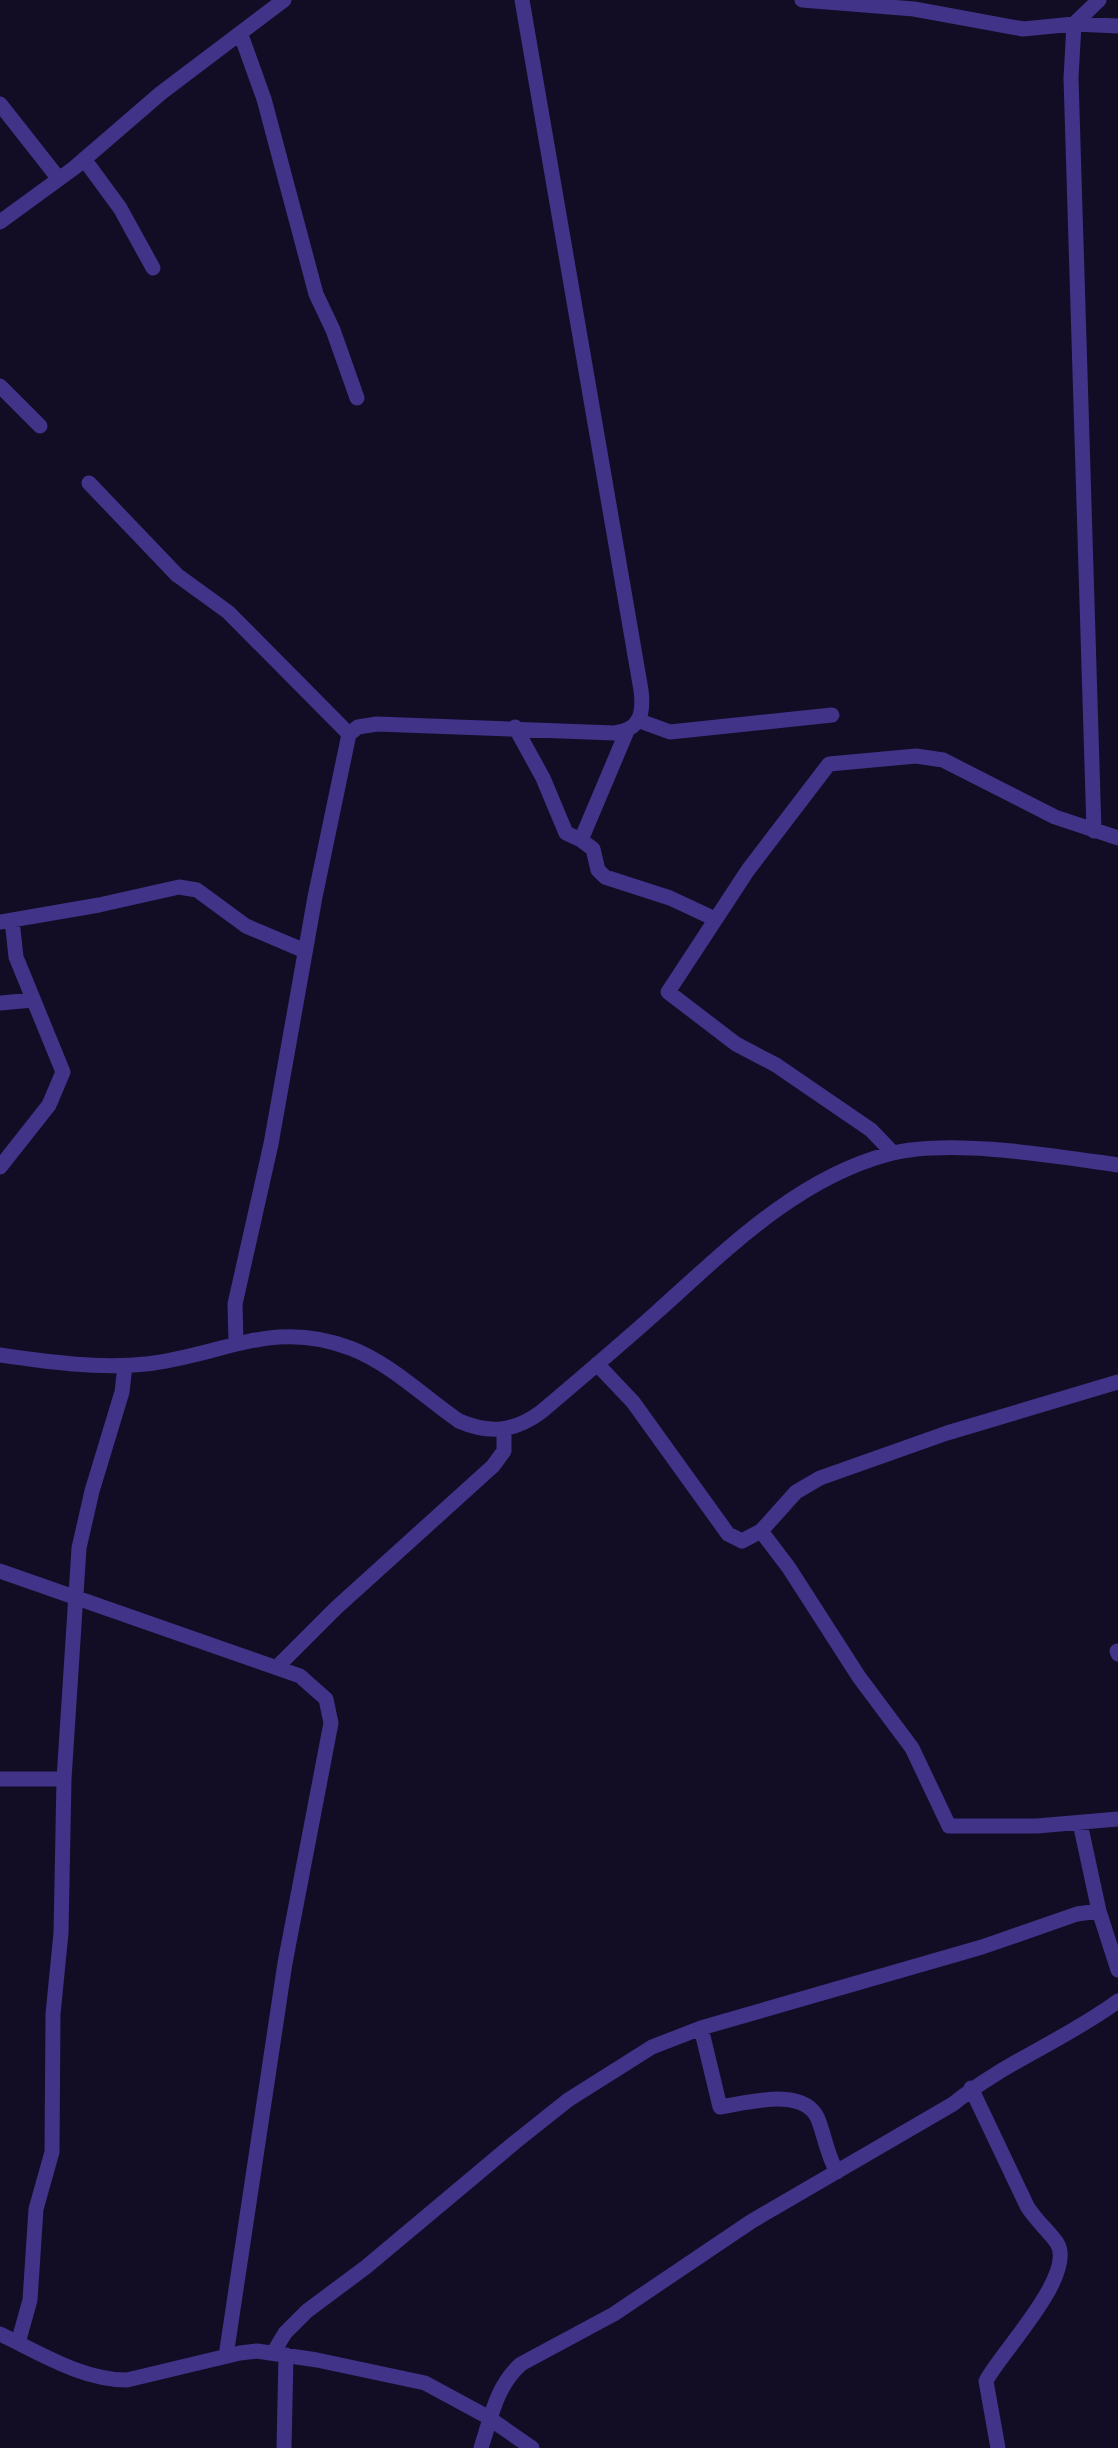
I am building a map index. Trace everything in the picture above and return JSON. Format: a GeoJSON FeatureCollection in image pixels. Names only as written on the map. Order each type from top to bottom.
{"type":"FeatureCollection","features":[{"type":"Feature","properties":{"kind":"street"},"geometry":{"type":"LineString","coordinates":[[0,222],[284,0]]}},
{"type":"Feature","properties":{"kind":"street"},"geometry":{"type":"LineString","coordinates":[[522,0],[641,690],[634,726],[580,840]]}},
{"type":"Feature","properties":{"kind":"street"},"geometry":{"type":"LineString","coordinates":[[802,0],[913,5],[1023,29],[1074,24],[1118,26]]}},
{"type":"Feature","properties":{"kind":"street"},"geometry":{"type":"LineString","coordinates":[[1094,831],[1071,126],[1074,24],[1099,0]]}},
{"type":"Feature","properties":{"kind":"street"},"geometry":{"type":"LineString","coordinates":[[241,35],[264,99],[316,294],[356,398]]}},
{"type":"Feature","properties":{"kind":"street"},"geometry":{"type":"LineString","coordinates":[[0,104],[58,179]]}},
{"type":"Feature","properties":{"kind":"street"},"geometry":{"type":"LineString","coordinates":[[84,159],[120,208],[154,268]]}},
{"type":"Feature","properties":{"kind":"street"},"geometry":{"type":"LineString","coordinates":[[0,386],[40,426]]}},
{"type":"Feature","properties":{"kind":"street"},"geometry":{"type":"LineString","coordinates":[[88,483],[177,576],[228,612],[349,734]]}},
{"type":"Feature","properties":{"kind":"street"},"geometry":{"type":"LineString","coordinates":[[236,1342],[235,1304],[271,1144],[349,734],[358,727],[377,724],[634,726],[670,732],[832,715]]}},
{"type":"Feature","properties":{"kind":"street"},"geometry":{"type":"LineString","coordinates":[[515,727],[544,778],[566,833],[594,852],[598,870],[606,877],[670,898],[715,920]]}},
{"type":"Feature","properties":{"kind":"street"},"geometry":{"type":"LineString","coordinates":[[892,1153],[871,1130],[787,1072],[736,1044],[668,992],[768,841],[832,762],[935,757],[1055,817],[1118,838]]}},
{"type":"Feature","properties":{"kind":"street"},"geometry":{"type":"LineString","coordinates":[[0,1167],[49,1105],[62,1076],[6,921],[100,906],[170,888],[190,888],[246,926],[305,951]]}},
{"type":"Feature","properties":{"kind":"street"},"geometry":{"type":"LineString","coordinates":[[0,1003],[33,1000]]}},
{"type":"Feature","properties":{"kind":"street"},"geometry":{"type":"LineString","coordinates":[[0,1355],[125,1366],[170,1360],[236,1342],[300,1334],[367,1356],[459,1421],[473,1427],[504,1430],[530,1420],[768,1217],[832,1178],[892,1153],[974,1149],[1118,1165]]}},
{"type":"Feature","properties":{"kind":"street"},"geometry":{"type":"LineString","coordinates":[[597,1364],[633,1402],[728,1534],[742,1541],[761,1530],[796,1492],[820,1478],[946,1434],[1118,1382]]}},
{"type":"Feature","properties":{"kind":"street"},"geometry":{"type":"LineString","coordinates":[[18,2343],[30,2300],[36,2209],[52,2152],[52,2036],[61,1933],[64,1779],[78,1548],[122,1392],[125,1366]]}},
{"type":"Feature","properties":{"kind":"street"},"geometry":{"type":"LineString","coordinates":[[278,1666],[493,1466],[504,1452],[504,1430]]}},
{"type":"Feature","properties":{"kind":"street"},"geometry":{"type":"LineString","coordinates":[[761,1530],[858,1677],[912,1748],[950,1826],[1080,1823],[1118,1818]]}},
{"type":"Feature","properties":{"kind":"street"},"geometry":{"type":"LineString","coordinates":[[0,1571],[278,1666],[300,1676],[326,1699],[331,1723],[290,1934],[226,2356]]}},
{"type":"Feature","properties":{"kind":"street"},"geometry":{"type":"LineString","coordinates":[[0,1779],[64,1779]]}},
{"type":"Feature","properties":{"kind":"street"},"geometry":{"type":"LineString","coordinates":[[1080,1823],[1118,1970]]}},
{"type":"Feature","properties":{"kind":"street"},"geometry":{"type":"LineString","coordinates":[[284,2448],[280,2354],[285,2333],[307,2311],[568,2100],[652,2047],[701,2028],[982,1947],[1077,1914],[1100,1911]]}},
{"type":"Feature","properties":{"kind":"street"},"geometry":{"type":"LineString","coordinates":[[481,2448],[503,2386],[521,2364],[614,2314],[752,2221],[953,2104],[971,2088],[1118,2001]]}},
{"type":"Feature","properties":{"kind":"street"},"geometry":{"type":"LineString","coordinates":[[701,2028],[720,2106],[788,2100],[809,2106],[819,2121],[837,2172]]}},
{"type":"Feature","properties":{"kind":"street"},"geometry":{"type":"LineString","coordinates":[[971,2088],[1027,2206],[1059,2252],[1056,2276],[1046,2294],[986,2381],[998,2448]]}},
{"type":"Feature","properties":{"kind":"street"},"geometry":{"type":"LineString","coordinates":[[0,2334],[59,2363],[114,2380],[257,2351],[406,2377],[438,2388],[532,2448]]}}]}
